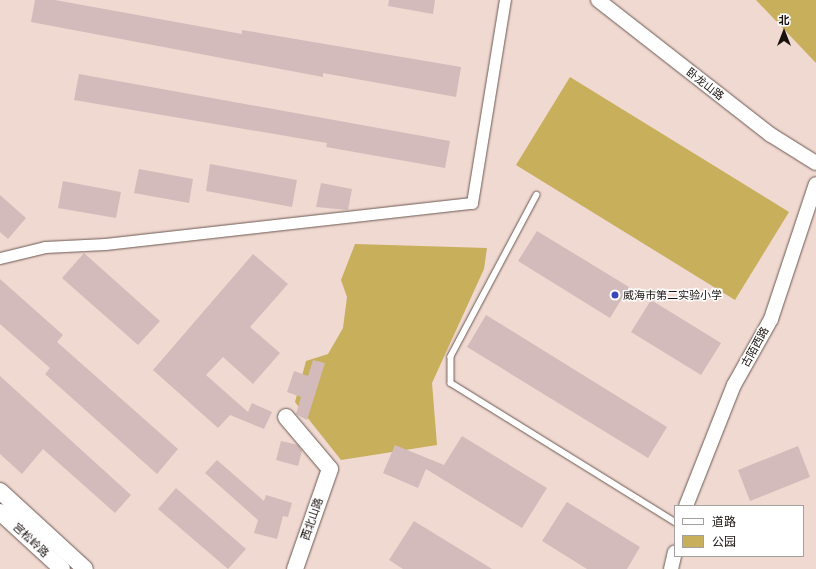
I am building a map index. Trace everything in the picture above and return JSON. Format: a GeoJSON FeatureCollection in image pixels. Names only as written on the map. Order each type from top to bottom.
{"type":"FeatureCollection","features":[{"type":"Feature","properties":{"kind":"main road","name":"西北山路"},"geometry":{"type":"LineString","coordinates":[[286,418],[330,469],[295,569]]}},
{"type":"Feature","properties":{"kind":"main road"},"geometry":{"type":"LineString","coordinates":[[0,491],[85,569]]}},
{"type":"Feature","properties":{"kind":"main road","name":"宫松岭路"},"geometry":{"type":"LineString","coordinates":[[0,512],[62,569]]}},
{"type":"Feature","properties":{"kind":"street"},"geometry":{"type":"LineString","coordinates":[[0,258],[44,248],[105,244],[472,203],[505,0]]}},
{"type":"Feature","properties":{"kind":"street","name":"卧龙山路"},"geometry":{"type":"LineString","coordinates":[[598,0],[771,135],[816,163]]}},
{"type":"Feature","properties":{"kind":"street","name":"古陌西路"},"geometry":{"type":"LineString","coordinates":[[686,505],[734,385],[771,319],[816,184]]}},
{"type":"Feature","properties":{"kind":"street"},"geometry":{"type":"LineString","coordinates":[[671,569],[674,556]]}},
{"type":"Feature","properties":{"kind":"lane"},"geometry":{"type":"LineString","coordinates":[[538,195],[451,357],[451,383],[674,521]]}},
{"type":"Feature","properties":{"kind":"green space"},"geometry":{"type":"Polygon","coordinates":[[[756,0],[816,0],[816,63],[756,0]]]}},
{"type":"Feature","properties":{"kind":"green space"},"geometry":{"type":"Polygon","coordinates":[[[570,77],[789,212],[735,300],[516,165],[570,77]]]}},
{"type":"Feature","properties":{"kind":"green space"},"geometry":{"type":"Polygon","coordinates":[[[355,244],[487,248],[484,269],[432,383],[437,445],[341,460],[295,402],[306,361],[328,354],[343,328],[347,297],[341,280],[355,244]]]}},
{"type":"Feature","properties":{"kind":"building"},"geometry":{"type":"Polygon","coordinates":[[[35,0],[55,0],[242,34],[242,30],[461,67],[456,97],[323,73],[323,77],[31,22],[35,0]]]}},
{"type":"Feature","properties":{"kind":"building"},"geometry":{"type":"Polygon","coordinates":[[[389,0],[435,0],[433,14],[388,6],[389,0]]]}},
{"type":"Feature","properties":{"kind":"building"},"geometry":{"type":"Polygon","coordinates":[[[79,74],[450,141],[445,168],[326,147],[327,143],[74,100],[79,74]]]}},
{"type":"Feature","properties":{"kind":"building"},"geometry":{"type":"Polygon","coordinates":[[[210,164],[297,180],[292,207],[206,191],[210,164]]]}},
{"type":"Feature","properties":{"kind":"building"},"geometry":{"type":"Polygon","coordinates":[[[139,169],[193,179],[189,203],[134,193],[139,169]]]}},
{"type":"Feature","properties":{"kind":"building"},"geometry":{"type":"Polygon","coordinates":[[[63,181],[121,192],[116,218],[58,208],[63,181]]]}},
{"type":"Feature","properties":{"kind":"building"},"geometry":{"type":"Polygon","coordinates":[[[321,183],[352,189],[348,210],[316,207],[321,183]]]}},
{"type":"Feature","properties":{"kind":"building"},"geometry":{"type":"Polygon","coordinates":[[[0,195],[26,218],[8,239],[0,232],[0,195]]]}},
{"type":"Feature","properties":{"kind":"building"},"geometry":{"type":"Polygon","coordinates":[[[537,231],[629,287],[610,318],[518,261],[537,231]]]}},
{"type":"Feature","properties":{"kind":"building"},"geometry":{"type":"Polygon","coordinates":[[[84,253],[160,321],[138,345],[62,278],[84,253]]]}},
{"type":"Feature","properties":{"kind":"building"},"geometry":{"type":"Polygon","coordinates":[[[253,254],[288,284],[250,327],[280,353],[253,384],[223,357],[206,375],[248,412],[252,403],[272,412],[264,429],[230,415],[218,428],[153,370],[253,254]]]}},
{"type":"Feature","properties":{"kind":"building"},"geometry":{"type":"Polygon","coordinates":[[[0,279],[63,335],[57,342],[178,449],[157,474],[45,374],[50,368],[0,324],[0,279]]]}},
{"type":"Feature","properties":{"kind":"building"},"geometry":{"type":"Polygon","coordinates":[[[651,300],[721,343],[701,375],[631,332],[651,300]]]}},
{"type":"Feature","properties":{"kind":"building"},"geometry":{"type":"Polygon","coordinates":[[[486,315],[667,427],[648,458],[467,347],[486,315]]]}},
{"type":"Feature","properties":{"kind":"building"},"geometry":{"type":"Polygon","coordinates":[[[313,360],[325,363],[307,420],[296,414],[301,397],[287,392],[294,371],[308,376],[313,360]]]}},
{"type":"Feature","properties":{"kind":"building"},"geometry":{"type":"Polygon","coordinates":[[[0,376],[131,495],[115,513],[43,449],[22,474],[0,454],[0,376]]]}},
{"type":"Feature","properties":{"kind":"building"},"geometry":{"type":"Polygon","coordinates":[[[462,436],[547,488],[522,528],[426,469],[418,488],[383,473],[395,445],[444,465],[462,436]]]}},
{"type":"Feature","properties":{"kind":"building"},"geometry":{"type":"Polygon","coordinates":[[[281,441],[298,445],[302,451],[298,466],[276,460],[281,441]]]}},
{"type":"Feature","properties":{"kind":"building"},"geometry":{"type":"Polygon","coordinates":[[[798,446],[810,477],[750,501],[738,470],[798,446]]]}},
{"type":"Feature","properties":{"kind":"building"},"geometry":{"type":"Polygon","coordinates":[[[217,460],[264,501],[266,495],[292,503],[288,517],[283,516],[277,539],[254,533],[258,520],[205,473],[217,460]]]}},
{"type":"Feature","properties":{"kind":"building"},"geometry":{"type":"Polygon","coordinates":[[[176,488],[246,549],[228,569],[158,509],[176,488]]]}},
{"type":"Feature","properties":{"kind":"building"},"geometry":{"type":"Polygon","coordinates":[[[567,502],[640,547],[627,569],[587,569],[542,541],[567,502]]]}},
{"type":"Feature","properties":{"kind":"building"},"geometry":{"type":"Polygon","coordinates":[[[414,521],[492,569],[403,569],[389,560],[414,521]]]}},
{"type":"Feature","properties":{"kind":"place","name":"威海市第二实验小学"},"geometry":{"type":"Point","coordinates":[615,295]}}]}
